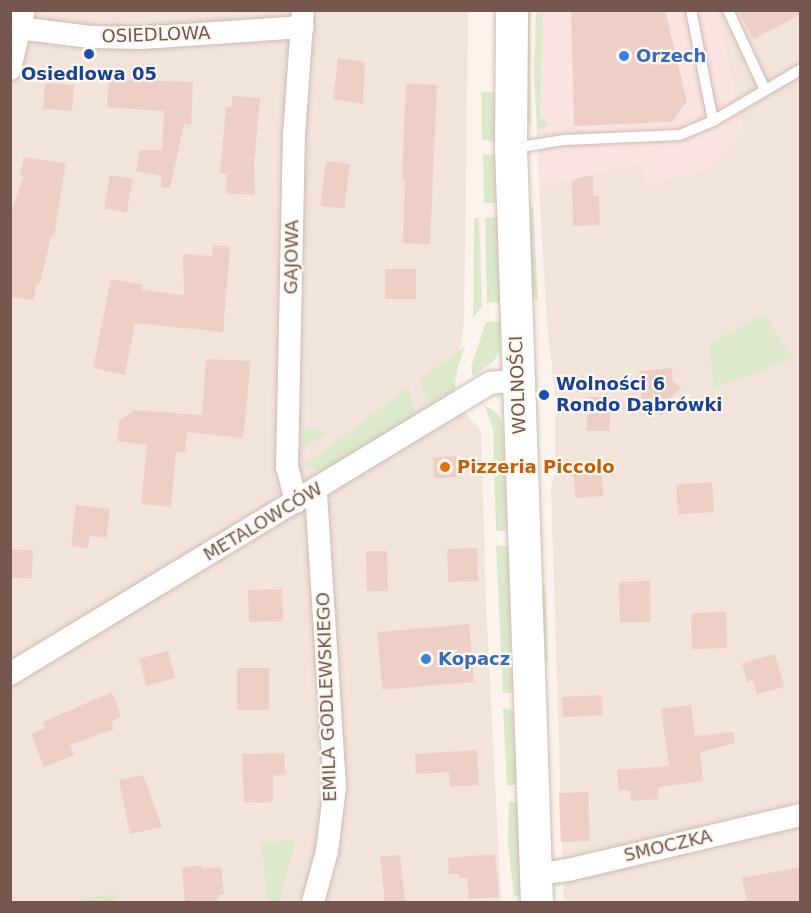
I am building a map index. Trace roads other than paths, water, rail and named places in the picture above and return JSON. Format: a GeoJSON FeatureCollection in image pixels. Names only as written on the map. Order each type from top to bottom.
{"type":"FeatureCollection","features":[{"type":"Feature","properties":{"kind":"main road","name":"WOLNOŚCI"},"geometry":{"type":"LineString","coordinates":[[512,10],[511,148],[536,889]]}},
{"type":"Feature","properties":{"kind":"street","name":"OSIEDLOWA"},"geometry":{"type":"LineString","coordinates":[[18,22],[90,37],[142,39],[303,19]]}},
{"type":"Feature","properties":{"kind":"street","name":"GAJOWA"},"geometry":{"type":"LineString","coordinates":[[296,502],[287,467],[294,135],[303,19]]}},
{"type":"Feature","properties":{"kind":"street"},"geometry":{"type":"LineString","coordinates":[[10,69],[18,22]]}},
{"type":"Feature","properties":{"kind":"street","name":"METALOWCÓW"},"geometry":{"type":"LineString","coordinates":[[10,674],[490,383],[518,380]]}},
{"type":"Feature","properties":{"kind":"street","name":"EMILA GODLEWSKIEGO"},"geometry":{"type":"LineString","coordinates":[[313,903],[327,851],[335,787],[316,490]]}},
{"type":"Feature","properties":{"kind":"street","name":"SMOCZKA"},"geometry":{"type":"LineString","coordinates":[[536,889],[801,815]]}},
{"type":"Feature","properties":{"kind":"lane"},"geometry":{"type":"LineString","coordinates":[[691,10],[713,121]]}},
{"type":"Feature","properties":{"kind":"lane"},"geometry":{"type":"LineString","coordinates":[[728,10],[765,90]]}},
{"type":"Feature","properties":{"kind":"lane"},"geometry":{"type":"LineString","coordinates":[[511,148],[564,140],[680,135],[713,121],[801,70]]}},
{"type":"Feature","properties":{"kind":"place","name":"Osiedlowa 05"},"geometry":{"type":"Point","coordinates":[89,54]}},
{"type":"Feature","properties":{"kind":"place","name":"Orzech"},"geometry":{"type":"Point","coordinates":[624,56]}},
{"type":"Feature","properties":{"kind":"place","name":"Wolności 6 Rondo Dąbrówki"},"geometry":{"type":"Point","coordinates":[544,395]}},
{"type":"Feature","properties":{"kind":"place","name":"Pizzeria Piccolo"},"geometry":{"type":"Point","coordinates":[445,467]}},
{"type":"Feature","properties":{"kind":"place","name":"Kopacz"},"geometry":{"type":"Point","coordinates":[426,659]}}]}
